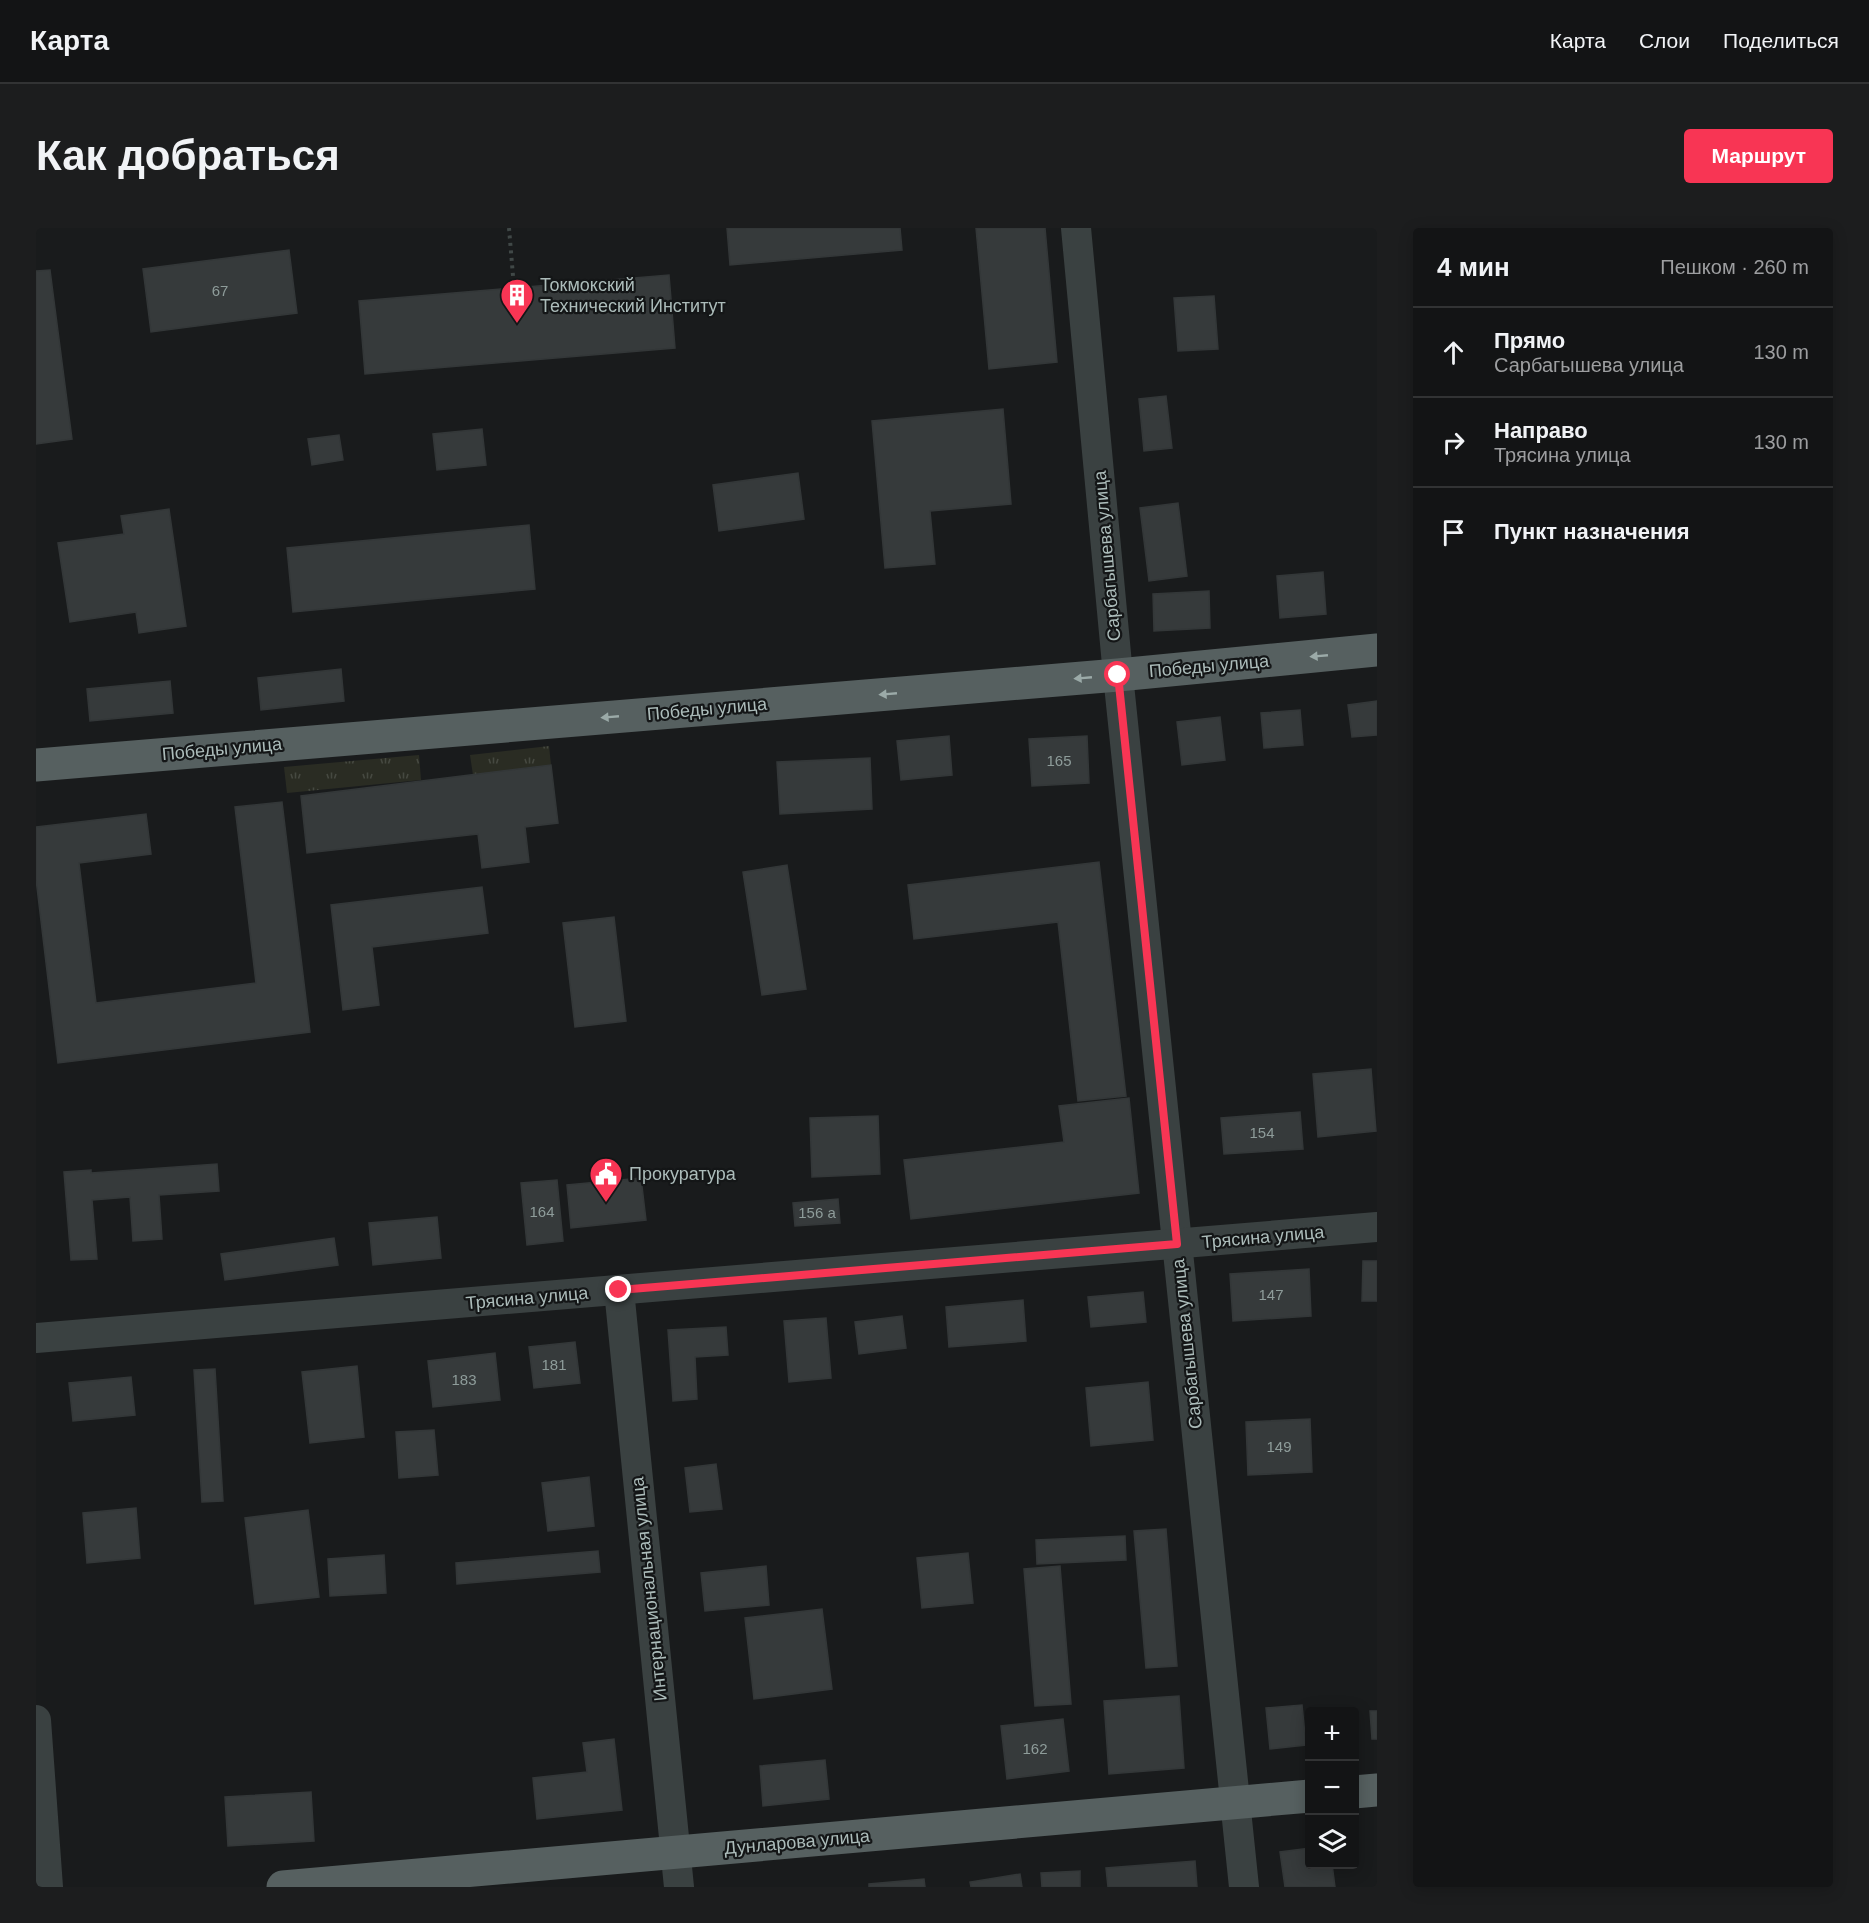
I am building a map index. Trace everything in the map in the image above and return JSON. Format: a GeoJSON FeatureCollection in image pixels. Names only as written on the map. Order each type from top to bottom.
{"type":"FeatureCollection","features":[{"type":"Feature","properties":{"kind":"main road","name":"Победы улица"},"geometry":{"type":"LineString","coordinates":[[36,765],[1118,675],[1377,650]]}},
{"type":"Feature","properties":{"kind":"main road"},"geometry":{"type":"LineString","coordinates":[[1359,1792],[1377,1790]]}},
{"type":"Feature","properties":{"kind":"main road","name":"Дунларова улица"},"geometry":{"type":"LineString","coordinates":[[284,1887],[1305,1796]]}},
{"type":"Feature","properties":{"kind":"street","name":"Сарбагышева улица"},"geometry":{"type":"LineString","coordinates":[[1076,228],[1118,675],[1244,1887]]}},
{"type":"Feature","properties":{"kind":"street","name":"Трясина улица"},"geometry":{"type":"LineString","coordinates":[[36,1338],[1377,1227]]}},
{"type":"Feature","properties":{"kind":"street","name":"Интернациональная улица"},"geometry":{"type":"LineString","coordinates":[[619,1290],[679,1887]]}},
{"type":"Feature","properties":{"kind":"street"},"geometry":{"type":"LineString","coordinates":[[36,1720],[48,1887]]}},
{"type":"Feature","properties":{"kind":"path"},"geometry":{"type":"LineString","coordinates":[[509,228],[514,288]]}},
{"type":"Feature","properties":{"kind":"green space"},"geometry":{"type":"Polygon","coordinates":[[[549,746],[551,765],[473,775],[470,755],[549,746]]]}},
{"type":"Feature","properties":{"kind":"green space"},"geometry":{"type":"Polygon","coordinates":[[[419,755],[421,780],[287,793],[284,767],[419,755]]]}},
{"type":"Feature","properties":{"kind":"building"},"geometry":{"type":"Polygon","coordinates":[[[727,228],[900,228],[902,250],[730,265],[727,228]]]}},
{"type":"Feature","properties":{"kind":"building"},"geometry":{"type":"Polygon","coordinates":[[[976,228],[1045,228],[1057,362],[989,369],[976,228]]]}},
{"type":"Feature","properties":{"kind":"building"},"geometry":{"type":"Polygon","coordinates":[[[289,250],[297,313],[151,332],[143,269],[289,250]]]}},
{"type":"Feature","properties":{"kind":"building"},"geometry":{"type":"Polygon","coordinates":[[[50,270],[72,439],[36,444],[36,271],[50,270]]]}},
{"type":"Feature","properties":{"kind":"building","name":"Токмокский Технический Институт"},"geometry":{"type":"Polygon","coordinates":[[[669,275],[675,348],[365,374],[359,301],[669,275]]]}},
{"type":"Feature","properties":{"kind":"building"},"geometry":{"type":"Polygon","coordinates":[[[1214,296],[1218,349],[1178,351],[1174,298],[1214,296]]]}},
{"type":"Feature","properties":{"kind":"building"},"geometry":{"type":"Polygon","coordinates":[[[1166,396],[1172,448],[1144,451],[1139,399],[1166,396]]]}},
{"type":"Feature","properties":{"kind":"building"},"geometry":{"type":"Polygon","coordinates":[[[1003,409],[1011,504],[930,511],[935,564],[885,568],[872,421],[1003,409]]]}},
{"type":"Feature","properties":{"kind":"building"},"geometry":{"type":"Polygon","coordinates":[[[482,429],[486,465],[437,470],[433,434],[482,429]]]}},
{"type":"Feature","properties":{"kind":"building"},"geometry":{"type":"Polygon","coordinates":[[[339,435],[343,460],[312,465],[308,439],[339,435]]]}},
{"type":"Feature","properties":{"kind":"building"},"geometry":{"type":"Polygon","coordinates":[[[798,473],[804,519],[719,531],[713,485],[798,473]]]}},
{"type":"Feature","properties":{"kind":"building"},"geometry":{"type":"Polygon","coordinates":[[[1178,503],[1187,576],[1149,581],[1140,508],[1178,503]]]}},
{"type":"Feature","properties":{"kind":"building"},"geometry":{"type":"Polygon","coordinates":[[[169,509],[186,626],[139,633],[136,612],[70,622],[58,543],[124,534],[121,516],[169,509]]]}},
{"type":"Feature","properties":{"kind":"building"},"geometry":{"type":"Polygon","coordinates":[[[529,525],[535,589],[293,612],[287,548],[529,525]]]}},
{"type":"Feature","properties":{"kind":"building"},"geometry":{"type":"Polygon","coordinates":[[[1323,572],[1326,614],[1280,618],[1277,576],[1323,572]]]}},
{"type":"Feature","properties":{"kind":"building"},"geometry":{"type":"Polygon","coordinates":[[[1209,591],[1210,628],[1154,631],[1153,594],[1209,591]]]}},
{"type":"Feature","properties":{"kind":"building"},"geometry":{"type":"Polygon","coordinates":[[[341,669],[344,701],[261,710],[258,678],[341,669]]]}},
{"type":"Feature","properties":{"kind":"building"},"geometry":{"type":"Polygon","coordinates":[[[170,681],[173,713],[90,721],[87,689],[170,681]]]}},
{"type":"Feature","properties":{"kind":"building"},"geometry":{"type":"Polygon","coordinates":[[[1377,701],[1377,735],[1352,737],[1348,705],[1377,701]]]}},
{"type":"Feature","properties":{"kind":"building"},"geometry":{"type":"Polygon","coordinates":[[[1300,710],[1303,745],[1264,748],[1261,713],[1300,710]]]}},
{"type":"Feature","properties":{"kind":"building"},"geometry":{"type":"Polygon","coordinates":[[[1220,717],[1225,760],[1182,765],[1177,722],[1220,717]]]}},
{"type":"Feature","properties":{"kind":"building"},"geometry":{"type":"Polygon","coordinates":[[[949,736],[952,775],[901,780],[897,741],[949,736]]]}},
{"type":"Feature","properties":{"kind":"building"},"geometry":{"type":"Polygon","coordinates":[[[1087,736],[1089,783],[1032,786],[1029,739],[1087,736]]]}},
{"type":"Feature","properties":{"kind":"building"},"geometry":{"type":"Polygon","coordinates":[[[870,758],[872,809],[780,814],[777,762],[870,758]]]}},
{"type":"Feature","properties":{"kind":"building"},"geometry":{"type":"Polygon","coordinates":[[[551,765],[558,823],[525,827],[529,862],[482,868],[478,834],[307,853],[301,796],[551,765]]]}},
{"type":"Feature","properties":{"kind":"building"},"geometry":{"type":"Polygon","coordinates":[[[282,802],[310,1032],[58,1063],[36,879],[36,827],[146,814],[151,854],[79,863],[96,1003],[256,983],[235,807],[282,802]]]}},
{"type":"Feature","properties":{"kind":"building"},"geometry":{"type":"Polygon","coordinates":[[[1099,862],[1126,1096],[1078,1101],[1058,922],[914,939],[908,885],[1099,862]]]}},
{"type":"Feature","properties":{"kind":"building"},"geometry":{"type":"Polygon","coordinates":[[[787,865],[806,989],[762,995],[743,872],[787,865]]]}},
{"type":"Feature","properties":{"kind":"building"},"geometry":{"type":"Polygon","coordinates":[[[482,887],[488,933],[372,947],[379,1005],[343,1010],[331,905],[482,887]]]}},
{"type":"Feature","properties":{"kind":"building"},"geometry":{"type":"Polygon","coordinates":[[[614,917],[626,1021],[575,1027],[563,923],[614,917]]]}},
{"type":"Feature","properties":{"kind":"building"},"geometry":{"type":"Polygon","coordinates":[[[1371,1069],[1376,1131],[1318,1137],[1313,1074],[1371,1069]]]}},
{"type":"Feature","properties":{"kind":"building"},"geometry":{"type":"Polygon","coordinates":[[[1129,1098],[1139,1193],[911,1219],[904,1160],[1064,1142],[1059,1106],[1129,1098]]]}},
{"type":"Feature","properties":{"kind":"building"},"geometry":{"type":"Polygon","coordinates":[[[1300,1112],[1303,1149],[1224,1154],[1221,1118],[1300,1112]]]}},
{"type":"Feature","properties":{"kind":"building"},"geometry":{"type":"Polygon","coordinates":[[[878,1116],[880,1174],[812,1177],[810,1118],[878,1116]]]}},
{"type":"Feature","properties":{"kind":"building"},"geometry":{"type":"Polygon","coordinates":[[[217,1164],[219,1191],[159,1195],[162,1239],[133,1241],[130,1197],[92,1200],[97,1259],[71,1260],[64,1172],[91,1170],[91,1173],[217,1164]]]}},
{"type":"Feature","properties":{"kind":"building","name":"Прокуратура"},"geometry":{"type":"Polygon","coordinates":[[[641,1178],[646,1220],[571,1228],[567,1185],[641,1178]]]}},
{"type":"Feature","properties":{"kind":"building"},"geometry":{"type":"Polygon","coordinates":[[[557,1180],[563,1241],[527,1245],[521,1183],[557,1180]]]}},
{"type":"Feature","properties":{"kind":"building"},"geometry":{"type":"Polygon","coordinates":[[[838,1199],[840,1223],[795,1226],[793,1203],[838,1199]]]}},
{"type":"Feature","properties":{"kind":"building"},"geometry":{"type":"Polygon","coordinates":[[[437,1217],[441,1258],[373,1265],[369,1223],[437,1217]]]}},
{"type":"Feature","properties":{"kind":"building"},"geometry":{"type":"Polygon","coordinates":[[[334,1238],[338,1265],[225,1280],[221,1254],[334,1238]]]}},
{"type":"Feature","properties":{"kind":"building"},"geometry":{"type":"Polygon","coordinates":[[[1363,1261],[1377,1261],[1377,1301],[1362,1301],[1363,1261]]]}},
{"type":"Feature","properties":{"kind":"building"},"geometry":{"type":"Polygon","coordinates":[[[1309,1269],[1311,1316],[1233,1321],[1230,1274],[1309,1269]]]}},
{"type":"Feature","properties":{"kind":"building"},"geometry":{"type":"Polygon","coordinates":[[[1143,1292],[1146,1322],[1091,1327],[1088,1297],[1143,1292]]]}},
{"type":"Feature","properties":{"kind":"building"},"geometry":{"type":"Polygon","coordinates":[[[1023,1300],[1026,1341],[949,1347],[946,1307],[1023,1300]]]}},
{"type":"Feature","properties":{"kind":"building"},"geometry":{"type":"Polygon","coordinates":[[[902,1316],[906,1348],[859,1354],[855,1322],[902,1316]]]}},
{"type":"Feature","properties":{"kind":"building"},"geometry":{"type":"Polygon","coordinates":[[[826,1318],[831,1378],[789,1382],[784,1321],[826,1318]]]}},
{"type":"Feature","properties":{"kind":"building"},"geometry":{"type":"Polygon","coordinates":[[[726,1327],[728,1355],[695,1357],[697,1399],[673,1401],[668,1330],[726,1327]]]}},
{"type":"Feature","properties":{"kind":"building"},"geometry":{"type":"Polygon","coordinates":[[[575,1342],[580,1383],[534,1388],[529,1347],[575,1342]]]}},
{"type":"Feature","properties":{"kind":"building"},"geometry":{"type":"Polygon","coordinates":[[[495,1353],[500,1400],[433,1407],[428,1361],[495,1353]]]}},
{"type":"Feature","properties":{"kind":"building"},"geometry":{"type":"Polygon","coordinates":[[[357,1366],[364,1437],[310,1443],[302,1372],[357,1366]]]}},
{"type":"Feature","properties":{"kind":"building"},"geometry":{"type":"Polygon","coordinates":[[[215,1369],[223,1501],[202,1502],[194,1370],[215,1369]]]}},
{"type":"Feature","properties":{"kind":"building"},"geometry":{"type":"Polygon","coordinates":[[[131,1377],[135,1415],[73,1421],[69,1383],[131,1377]]]}},
{"type":"Feature","properties":{"kind":"building"},"geometry":{"type":"Polygon","coordinates":[[[1148,1382],[1153,1440],[1091,1446],[1086,1388],[1148,1382]]]}},
{"type":"Feature","properties":{"kind":"building"},"geometry":{"type":"Polygon","coordinates":[[[1310,1419],[1312,1472],[1248,1475],[1246,1422],[1310,1419]]]}},
{"type":"Feature","properties":{"kind":"building"},"geometry":{"type":"Polygon","coordinates":[[[434,1430],[438,1475],[399,1478],[396,1432],[434,1430]]]}},
{"type":"Feature","properties":{"kind":"building"},"geometry":{"type":"Polygon","coordinates":[[[716,1464],[722,1509],[690,1512],[685,1468],[716,1464]]]}},
{"type":"Feature","properties":{"kind":"building"},"geometry":{"type":"Polygon","coordinates":[[[589,1477],[594,1526],[548,1531],[542,1483],[589,1477]]]}},
{"type":"Feature","properties":{"kind":"building"},"geometry":{"type":"Polygon","coordinates":[[[136,1508],[140,1558],[87,1563],[83,1513],[136,1508]]]}},
{"type":"Feature","properties":{"kind":"building"},"geometry":{"type":"Polygon","coordinates":[[[308,1510],[319,1597],[255,1604],[245,1518],[308,1510]]]}},
{"type":"Feature","properties":{"kind":"building"},"geometry":{"type":"Polygon","coordinates":[[[1166,1529],[1177,1666],[1146,1668],[1134,1531],[1166,1529]]]}},
{"type":"Feature","properties":{"kind":"building"},"geometry":{"type":"Polygon","coordinates":[[[1125,1536],[1126,1560],[1037,1564],[1036,1540],[1125,1536]]]}},
{"type":"Feature","properties":{"kind":"building"},"geometry":{"type":"Polygon","coordinates":[[[598,1551],[600,1572],[457,1584],[456,1563],[598,1551]]]}},
{"type":"Feature","properties":{"kind":"building"},"geometry":{"type":"Polygon","coordinates":[[[968,1553],[973,1603],[922,1608],[917,1558],[968,1553]]]}},
{"type":"Feature","properties":{"kind":"building"},"geometry":{"type":"Polygon","coordinates":[[[384,1555],[386,1593],[330,1596],[328,1559],[384,1555]]]}},
{"type":"Feature","properties":{"kind":"building"},"geometry":{"type":"Polygon","coordinates":[[[766,1566],[769,1605],[705,1611],[701,1573],[766,1566]]]}},
{"type":"Feature","properties":{"kind":"building"},"geometry":{"type":"Polygon","coordinates":[[[1060,1566],[1071,1704],[1035,1706],[1024,1569],[1060,1566]]]}},
{"type":"Feature","properties":{"kind":"building"},"geometry":{"type":"Polygon","coordinates":[[[822,1609],[832,1689],[754,1699],[745,1618],[822,1609]]]}},
{"type":"Feature","properties":{"kind":"building"},"geometry":{"type":"Polygon","coordinates":[[[1179,1696],[1184,1768],[1109,1774],[1104,1701],[1179,1696]]]}},
{"type":"Feature","properties":{"kind":"building"},"geometry":{"type":"Polygon","coordinates":[[[1302,1705],[1305,1745],[1270,1749],[1266,1708],[1302,1705]]]}},
{"type":"Feature","properties":{"kind":"building"},"geometry":{"type":"Polygon","coordinates":[[[1370,1711],[1377,1711],[1377,1739],[1372,1739],[1370,1711]]]}},
{"type":"Feature","properties":{"kind":"building"},"geometry":{"type":"Polygon","coordinates":[[[1063,1719],[1069,1771],[1007,1779],[1001,1726],[1063,1719]]]}},
{"type":"Feature","properties":{"kind":"building"},"geometry":{"type":"Polygon","coordinates":[[[614,1739],[622,1810],[537,1819],[533,1778],[587,1772],[583,1743],[614,1739]]]}},
{"type":"Feature","properties":{"kind":"building"},"geometry":{"type":"Polygon","coordinates":[[[825,1760],[829,1799],[763,1806],[760,1766],[825,1760]]]}},
{"type":"Feature","properties":{"kind":"building"},"geometry":{"type":"Polygon","coordinates":[[[311,1792],[314,1841],[228,1846],[225,1797],[311,1792]]]}},
{"type":"Feature","properties":{"kind":"building"},"geometry":{"type":"Polygon","coordinates":[[[1305,1849],[1305,1869],[1333,1869],[1335,1887],[1285,1887],[1280,1852],[1305,1849]]]}},
{"type":"Feature","properties":{"kind":"building"},"geometry":{"type":"Polygon","coordinates":[[[1195,1861],[1197,1887],[1108,1887],[1106,1868],[1195,1861]]]}},
{"type":"Feature","properties":{"kind":"building"},"geometry":{"type":"Polygon","coordinates":[[[1080,1871],[1080,1887],[1042,1887],[1041,1873],[1080,1871]]]}},
{"type":"Feature","properties":{"kind":"building"},"geometry":{"type":"Polygon","coordinates":[[[1020,1874],[1022,1887],[971,1887],[970,1882],[1020,1874]]]}},
{"type":"Feature","properties":{"kind":"building"},"geometry":{"type":"Polygon","coordinates":[[[924,1879],[925,1887],[869,1887],[869,1884],[924,1879]]]}},
{"type":"Feature","properties":{"kind":"place","name":"Токмокский Технический Институт"},"geometry":{"type":"Point","coordinates":[517,324]}},
{"type":"Feature","properties":{"kind":"place","name":"Прокуратура"},"geometry":{"type":"Point","coordinates":[606,1203]}},
{"type":"Feature","properties":{"kind":"route"},"geometry":{"type":"LineString","coordinates":[[619,1290],[1177,1244],[1118,675]]}}]}
